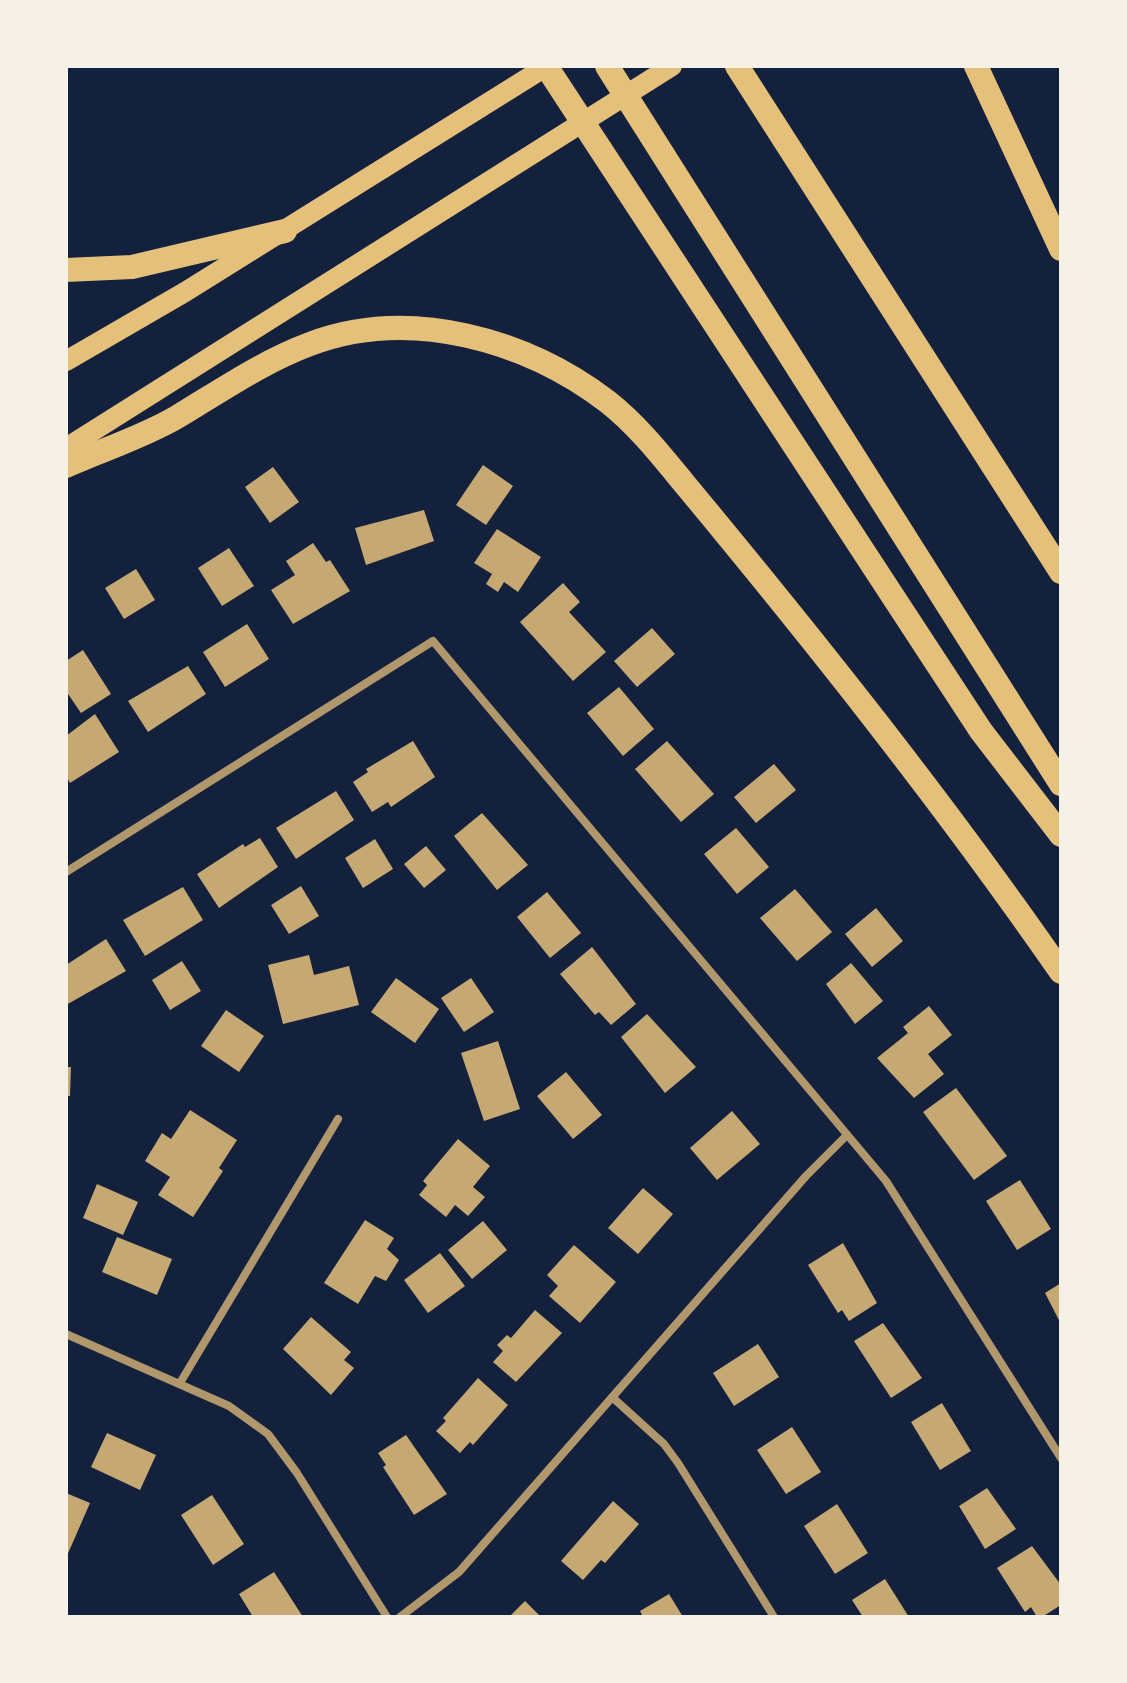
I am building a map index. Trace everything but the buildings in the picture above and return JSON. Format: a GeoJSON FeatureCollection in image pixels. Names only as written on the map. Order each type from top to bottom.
{"type":"FeatureCollection","features":[{"type":"Feature","properties":{"kind":"highway"},"geometry":{"type":"LineString","coordinates":[[547,66],[981,731],[1061,835]]}},
{"type":"Feature","properties":{"kind":"highway"},"geometry":{"type":"LineString","coordinates":[[607,66],[1061,784]]}},
{"type":"Feature","properties":{"kind":"highway"},"geometry":{"type":"LineString","coordinates":[[737,66],[1061,572]]}},
{"type":"Feature","properties":{"kind":"highway"},"geometry":{"type":"LineString","coordinates":[[976,66],[1061,249]]}},
{"type":"Feature","properties":{"kind":"highway"},"geometry":{"type":"LineString","coordinates":[[66,270],[132,267],[285,231]]}},
{"type":"Feature","properties":{"kind":"highway"},"geometry":{"type":"LineString","coordinates":[[66,466],[175,418],[270,360],[314,342],[356,332],[397,328],[464,334],[516,350],[563,372],[609,403],[648,440],[693,494],[890,737],[996,877],[1061,972]]}},
{"type":"Feature","properties":{"kind":"main road"},"geometry":{"type":"LineString","coordinates":[[66,361],[285,231],[547,66]]}},
{"type":"Feature","properties":{"kind":"main road"},"geometry":{"type":"LineString","coordinates":[[66,448],[672,66]]}},
{"type":"Feature","properties":{"kind":"street"},"geometry":{"type":"LineString","coordinates":[[66,872],[433,641],[847,1135],[914,1223],[1061,1458]]}},
{"type":"Feature","properties":{"kind":"street"},"geometry":{"type":"LineString","coordinates":[[180,1383],[338,1119]]}},
{"type":"Feature","properties":{"kind":"street"},"geometry":{"type":"LineString","coordinates":[[400,1617],[459,1572],[847,1135]]}},
{"type":"Feature","properties":{"kind":"street"},"geometry":{"type":"LineString","coordinates":[[66,1334],[229,1406],[268,1434],[297,1473],[387,1617]]}},
{"type":"Feature","properties":{"kind":"street"},"geometry":{"type":"LineString","coordinates":[[612,1397],[656,1435],[678,1463],[774,1617]]}}]}
